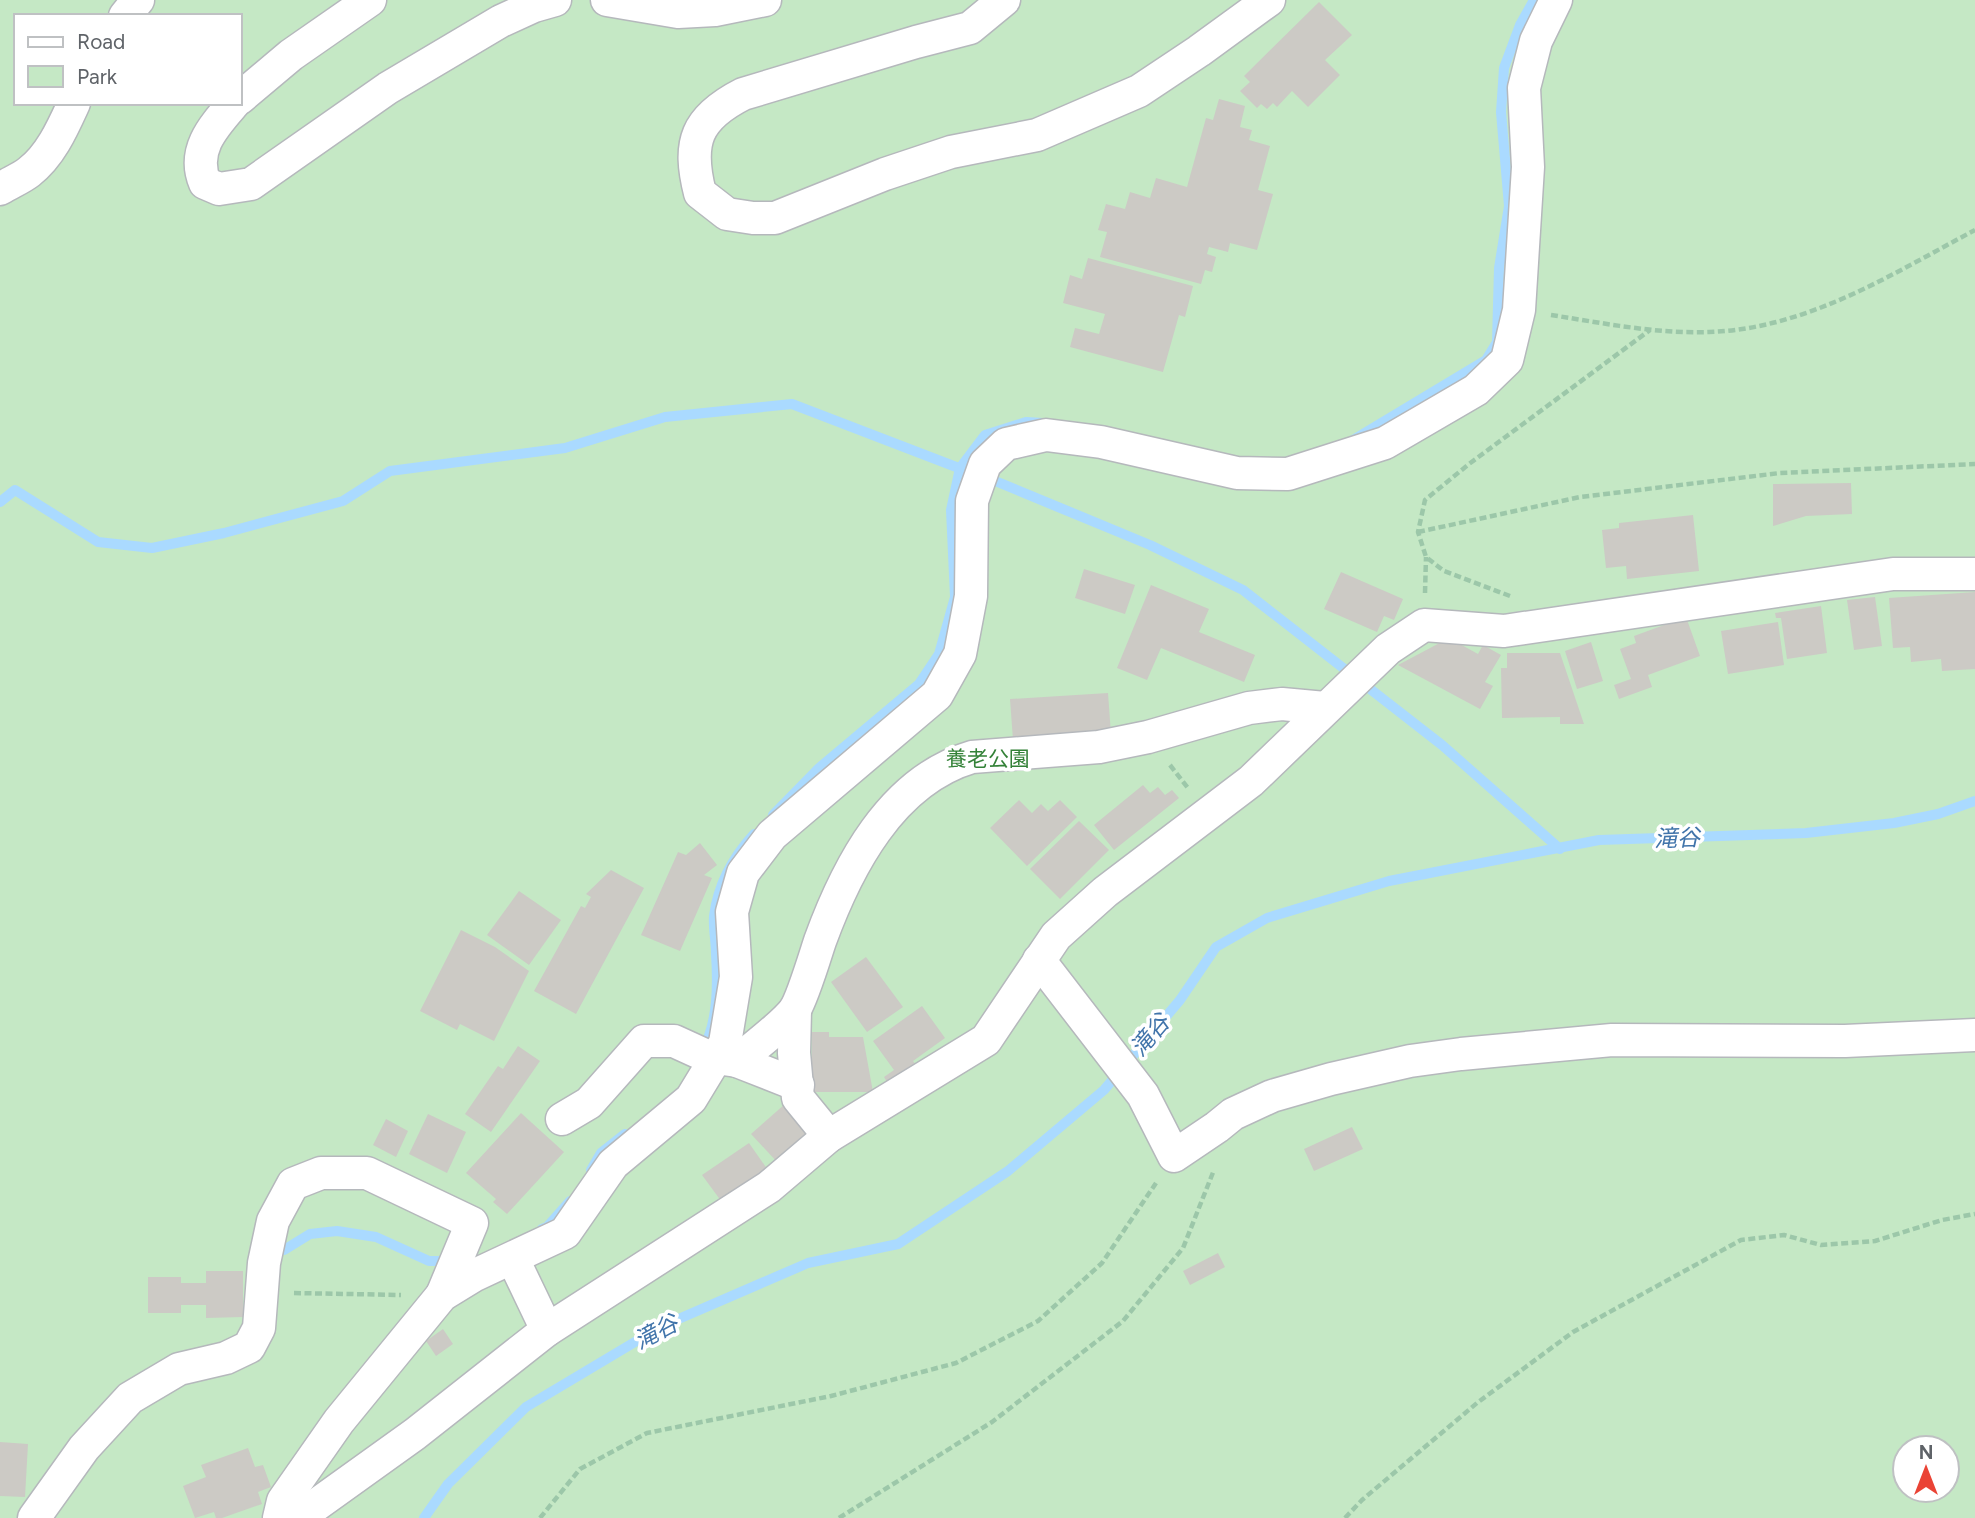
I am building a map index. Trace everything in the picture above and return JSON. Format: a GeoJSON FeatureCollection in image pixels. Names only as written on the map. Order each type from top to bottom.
{"type":"FeatureCollection","features":[{"type":"Feature","properties":{"kind":"street"},"geometry":{"type":"LineString","coordinates":[[127,14],[138,0]]}},
{"type":"Feature","properties":{"kind":"street"},"geometry":{"type":"LineString","coordinates":[[242,96],[291,55],[370,0]]}},
{"type":"Feature","properties":{"kind":"street"},"geometry":{"type":"LineString","coordinates":[[232,105],[210,130],[201,156],[201,173],[205,183],[219,190],[251,184],[388,88],[501,21],[555,0]]}},
{"type":"Feature","properties":{"kind":"street"},"geometry":{"type":"LineString","coordinates":[[607,0],[678,12],[765,0]]}},
{"type":"Feature","properties":{"kind":"street"},"geometry":{"type":"LineString","coordinates":[[1004,0],[970,28],[743,94],[723,104],[697,134],[694,156],[700,193],[727,214],[775,218],[886,174],[951,152],[1037,135],[1139,91],[1269,0]]}},
{"type":"Feature","properties":{"kind":"street"},"geometry":{"type":"LineString","coordinates":[[442,1296],[473,1276],[565,1233],[613,1164],[691,1099],[714,1056],[725,1043],[736,977],[732,912],[743,873],[772,835],[937,695],[960,654],[971,596],[973,497],[985,464],[1006,444],[1046,435],[1101,442],[1237,473],[1288,474],[1385,443],[1476,390],[1507,360],[1518,310],[1528,167],[1524,89],[1536,41],[1556,0]]}},
{"type":"Feature","properties":{"kind":"street"},"geometry":{"type":"LineString","coordinates":[[0,188],[29,172],[45,156],[62,130],[73,105]]}},
{"type":"Feature","properties":{"kind":"street"},"geometry":{"type":"LineString","coordinates":[[298,1518],[415,1434],[547,1330],[769,1187],[830,1136],[986,1040],[1056,936],[1105,892],[1251,781],[1388,649],[1424,625],[1504,631],[1893,574],[1975,574]]}},
{"type":"Feature","properties":{"kind":"street"},"geometry":{"type":"LineString","coordinates":[[830,1136],[798,1097],[794,1053],[795,1010],[829,917],[865,845],[907,795],[955,762],[972,757],[1099,747],[1148,737],[1249,708],[1333,701]]}},
{"type":"Feature","properties":{"kind":"street"},"geometry":{"type":"LineString","coordinates":[[1039,960],[1069,995],[1143,1095],[1174,1156],[1233,1114],[1272,1096],[1410,1061],[1612,1040],[1845,1041],[1975,1035]]}},
{"type":"Feature","properties":{"kind":"street"},"geometry":{"type":"LineString","coordinates":[[714,1056],[795,1010]]}},
{"type":"Feature","properties":{"kind":"street"},"geometry":{"type":"LineString","coordinates":[[562,1119],[589,1103],[644,1041],[674,1041],[798,1085]]}},
{"type":"Feature","properties":{"kind":"street"},"geometry":{"type":"LineString","coordinates":[[34,1518],[83,1448],[130,1398],[179,1369],[226,1358],[249,1347],[259,1328],[264,1263],[273,1221],[293,1184],[321,1172],[367,1172],[472,1223],[442,1296],[339,1421],[283,1501],[279,1518]]}},
{"type":"Feature","properties":{"kind":"street"},"geometry":{"type":"LineString","coordinates":[[513,1259],[547,1330]]}},
{"type":"Feature","properties":{"kind":"path"},"geometry":{"type":"LineString","coordinates":[[1518,310],[1650,330],[1710,332],[1769,325],[1849,297],[1975,230]]}},
{"type":"Feature","properties":{"kind":"path"},"geometry":{"type":"LineString","coordinates":[[1517,598],[1444,571],[1426,557],[1418,532],[1425,500],[1469,464],[1650,330]]}},
{"type":"Feature","properties":{"kind":"path"},"geometry":{"type":"LineString","coordinates":[[1418,532],[1580,497],[1780,473],[1975,464]]}},
{"type":"Feature","properties":{"kind":"path"},"geometry":{"type":"LineString","coordinates":[[1148,737],[1208,813]]}},
{"type":"Feature","properties":{"kind":"path"},"geometry":{"type":"LineString","coordinates":[[839,1518],[992,1422],[1123,1321],[1183,1248],[1214,1172],[1217,1127]]}},
{"type":"Feature","properties":{"kind":"path"},"geometry":{"type":"LineString","coordinates":[[540,1518],[580,1469],[647,1433],[831,1396],[956,1363],[1038,1321],[1102,1263],[1174,1156]]}},
{"type":"Feature","properties":{"kind":"path"},"geometry":{"type":"LineString","coordinates":[[1345,1518],[1362,1500],[1477,1403],[1573,1332],[1741,1240],[1784,1235],[1821,1245],[1875,1241],[1942,1220],[1975,1214]]}},
{"type":"Feature","properties":{"kind":"path"},"geometry":{"type":"LineString","coordinates":[[262,1292],[442,1296]]}},
{"type":"Feature","properties":{"kind":"green space","name":"養老公園"},"geometry":{"type":"Polygon","coordinates":[[[0,0],[1975,0],[1975,1518],[0,1518],[0,0]]]}},
{"type":"Feature","properties":{"kind":"building"},"geometry":{"type":"Polygon","coordinates":[[[1319,2],[1352,35],[1325,60],[1340,75],[1308,107],[1292,91],[1277,107],[1273,103],[1267,109],[1261,104],[1257,108],[1240,91],[1250,82],[1244,76],[1319,2]]]}},
{"type":"Feature","properties":{"kind":"building"},"geometry":{"type":"Polygon","coordinates":[[[1219,99],[1245,106],[1240,127],[1252,130],[1249,140],[1270,146],[1258,190],[1273,194],[1257,250],[1230,243],[1228,252],[1209,247],[1207,254],[1216,257],[1212,272],[1205,270],[1201,284],[1100,257],[1107,232],[1098,230],[1106,204],[1125,209],[1130,192],[1150,198],[1156,178],[1187,187],[1206,118],[1213,120],[1219,99]]]}},
{"type":"Feature","properties":{"kind":"building"},"geometry":{"type":"Polygon","coordinates":[[[1088,258],[1193,286],[1185,317],[1179,315],[1163,372],[1070,347],[1075,328],[1099,334],[1105,314],[1063,303],[1070,275],[1082,279],[1088,258]]]}},
{"type":"Feature","properties":{"kind":"building"},"geometry":{"type":"Polygon","coordinates":[[[1851,483],[1852,514],[1806,516],[1773,526],[1773,484],[1851,483]]]}},
{"type":"Feature","properties":{"kind":"building"},"geometry":{"type":"Polygon","coordinates":[[[1693,515],[1699,571],[1627,579],[1626,566],[1606,568],[1602,530],[1619,528],[1619,523],[1693,515]]]}},
{"type":"Feature","properties":{"kind":"building"},"geometry":{"type":"Polygon","coordinates":[[[1084,569],[1135,585],[1125,614],[1075,598],[1084,569]]]}},
{"type":"Feature","properties":{"kind":"building"},"geometry":{"type":"Polygon","coordinates":[[[1341,572],[1403,599],[1394,620],[1384,616],[1377,632],[1324,609],[1341,572]]]}},
{"type":"Feature","properties":{"kind":"building"},"geometry":{"type":"Polygon","coordinates":[[[1151,585],[1209,609],[1199,632],[1255,655],[1244,682],[1161,648],[1147,680],[1117,668],[1151,585]]]}},
{"type":"Feature","properties":{"kind":"building"},"geometry":{"type":"Polygon","coordinates":[[[1975,592],[1975,669],[1942,671],[1941,659],[1911,662],[1910,647],[1893,648],[1889,598],[1975,592]]]}},
{"type":"Feature","properties":{"kind":"building"},"geometry":{"type":"Polygon","coordinates":[[[1875,597],[1882,646],[1854,650],[1847,600],[1875,597]]]}},
{"type":"Feature","properties":{"kind":"building"},"geometry":{"type":"Polygon","coordinates":[[[1821,606],[1827,653],[1787,659],[1781,618],[1776,618],[1775,613],[1821,606]]]}},
{"type":"Feature","properties":{"kind":"building"},"geometry":{"type":"Polygon","coordinates":[[[1686,617],[1700,656],[1648,675],[1652,687],[1619,699],[1614,685],[1631,679],[1620,649],[1636,643],[1634,636],[1686,617]]]}},
{"type":"Feature","properties":{"kind":"building"},"geometry":{"type":"Polygon","coordinates":[[[1778,622],[1784,665],[1728,674],[1721,631],[1778,622]]]}},
{"type":"Feature","properties":{"kind":"building"},"geometry":{"type":"Polygon","coordinates":[[[1449,638],[1478,654],[1483,645],[1501,655],[1485,682],[1493,686],[1480,709],[1398,665],[1449,638]]]}},
{"type":"Feature","properties":{"kind":"building"},"geometry":{"type":"Polygon","coordinates":[[[1591,642],[1603,681],[1577,689],[1565,651],[1591,642]]]}},
{"type":"Feature","properties":{"kind":"building"},"geometry":{"type":"Polygon","coordinates":[[[1507,653],[1560,653],[1584,724],[1560,724],[1560,717],[1502,718],[1501,668],[1507,668],[1507,653]]]}},
{"type":"Feature","properties":{"kind":"building"},"geometry":{"type":"Polygon","coordinates":[[[1108,693],[1111,734],[1013,740],[1010,699],[1108,693]]]}},
{"type":"Feature","properties":{"kind":"building"},"geometry":{"type":"Polygon","coordinates":[[[1143,785],[1150,793],[1158,787],[1165,795],[1172,790],[1179,798],[1114,850],[1094,825],[1143,785]]]}},
{"type":"Feature","properties":{"kind":"building"},"geometry":{"type":"Polygon","coordinates":[[[1019,800],[1032,813],[1041,804],[1048,811],[1060,800],[1077,817],[1027,866],[990,828],[1019,800]]]}},
{"type":"Feature","properties":{"kind":"building"},"geometry":{"type":"Polygon","coordinates":[[[1079,821],[1109,850],[1060,899],[1030,869],[1079,821]]]}},
{"type":"Feature","properties":{"kind":"building"},"geometry":{"type":"Polygon","coordinates":[[[700,843],[717,865],[704,875],[712,878],[680,951],[641,935],[678,852],[686,855],[700,843]]]}},
{"type":"Feature","properties":{"kind":"building"},"geometry":{"type":"Polygon","coordinates":[[[611,870],[644,888],[576,1014],[534,991],[581,906],[585,908],[591,897],[586,894],[611,870]]]}},
{"type":"Feature","properties":{"kind":"building"},"geometry":{"type":"Polygon","coordinates":[[[519,891],[561,920],[529,965],[487,935],[519,891]]]}},
{"type":"Feature","properties":{"kind":"building"},"geometry":{"type":"Polygon","coordinates":[[[461,930],[495,947],[529,971],[494,1041],[460,1024],[457,1030],[420,1011],[461,930]]]}},
{"type":"Feature","properties":{"kind":"building"},"geometry":{"type":"Polygon","coordinates":[[[866,957],[903,1007],[867,1032],[831,982],[866,957]]]}},
{"type":"Feature","properties":{"kind":"building"},"geometry":{"type":"Polygon","coordinates":[[[922,1006],[945,1038],[913,1061],[916,1065],[889,1085],[884,1077],[894,1070],[873,1041],[922,1006]]]}},
{"type":"Feature","properties":{"kind":"building"},"geometry":{"type":"Polygon","coordinates":[[[812,1032],[829,1032],[829,1037],[863,1037],[873,1092],[812,1092],[812,1032]]]}},
{"type":"Feature","properties":{"kind":"building"},"geometry":{"type":"Polygon","coordinates":[[[518,1046],[540,1061],[491,1132],[465,1114],[498,1066],[503,1069],[518,1046]]]}},
{"type":"Feature","properties":{"kind":"building"},"geometry":{"type":"Polygon","coordinates":[[[785,1104],[811,1135],[778,1163],[751,1134],[785,1104]]]}},
{"type":"Feature","properties":{"kind":"building"},"geometry":{"type":"Polygon","coordinates":[[[521,1113],[564,1152],[507,1214],[493,1202],[496,1199],[466,1173],[521,1113]]]}},
{"type":"Feature","properties":{"kind":"building"},"geometry":{"type":"Polygon","coordinates":[[[428,1114],[466,1132],[447,1173],[409,1154],[428,1114]]]}},
{"type":"Feature","properties":{"kind":"building"},"geometry":{"type":"Polygon","coordinates":[[[386,1119],[408,1131],[396,1157],[373,1145],[386,1119]]]}},
{"type":"Feature","properties":{"kind":"building"},"geometry":{"type":"Polygon","coordinates":[[[1352,1127],[1363,1149],[1314,1171],[1304,1149],[1352,1127]]]}},
{"type":"Feature","properties":{"kind":"building"},"geometry":{"type":"Polygon","coordinates":[[[749,1143],[770,1173],[724,1205],[702,1175],[749,1143]]]}},
{"type":"Feature","properties":{"kind":"building"},"geometry":{"type":"Polygon","coordinates":[[[1218,1253],[1225,1267],[1190,1285],[1183,1271],[1218,1253]]]}},
{"type":"Feature","properties":{"kind":"building"},"geometry":{"type":"Polygon","coordinates":[[[206,1271],[243,1271],[243,1317],[206,1318],[206,1305],[181,1305],[181,1313],[148,1313],[148,1277],[181,1277],[181,1283],[206,1283],[206,1271]]]}},
{"type":"Feature","properties":{"kind":"building"},"geometry":{"type":"Polygon","coordinates":[[[443,1329],[453,1344],[436,1356],[426,1341],[443,1329]]]}},
{"type":"Feature","properties":{"kind":"building"},"geometry":{"type":"Polygon","coordinates":[[[0,1442],[28,1444],[25,1497],[0,1496],[0,1442]]]}},
{"type":"Feature","properties":{"kind":"building"},"geometry":{"type":"Polygon","coordinates":[[[248,1448],[255,1467],[263,1465],[271,1487],[258,1492],[262,1504],[222,1518],[216,1518],[214,1512],[195,1518],[183,1486],[206,1477],[201,1465],[248,1448]]]}},
{"type":"Feature","properties":{"kind":"waterway"},"geometry":{"type":"LineString","coordinates":[[1353,440],[1486,360],[1497,342],[1499,268],[1509,206],[1501,112],[1504,68],[1520,25],[1534,0]]}},
{"type":"Feature","properties":{"kind":"waterway"},"geometry":{"type":"LineString","coordinates":[[0,502],[15,490],[98,542],[152,548],[224,533],[343,501],[390,471],[565,448],[665,417],[792,404],[964,470]]}},
{"type":"Feature","properties":{"kind":"waterway"},"geometry":{"type":"LineString","coordinates":[[773,815],[819,768],[919,684],[939,654],[955,597],[951,510],[960,468],[985,435],[1026,422],[1043,423]]}},
{"type":"Feature","properties":{"kind":"waterway"},"geometry":{"type":"LineString","coordinates":[[983,476],[1150,545],[1243,590],[1442,745],[1560,849]]}},
{"type":"Feature","properties":{"kind":"waterway","name":"滝谷"},"geometry":{"type":"LineString","coordinates":[[424,1518],[448,1484],[526,1407],[660,1327],[808,1263],[898,1244],[1008,1171],[1104,1090],[1180,1000],[1216,947],[1267,918],[1389,881],[1599,840],[1806,833],[1894,823],[1938,814],[1975,801]]}},
{"type":"Feature","properties":{"kind":"waterway"},"geometry":{"type":"LineString","coordinates":[[703,1049],[712,1027],[716,1003],[716,904],[728,872],[739,852],[754,834]]}},
{"type":"Feature","properties":{"kind":"waterway"},"geometry":{"type":"LineString","coordinates":[[591,1170],[601,1153],[625,1134]]}},
{"type":"Feature","properties":{"kind":"waterway"},"geometry":{"type":"LineString","coordinates":[[542,1229],[547,1227],[570,1201]]}},
{"type":"Feature","properties":{"kind":"waterway"},"geometry":{"type":"LineString","coordinates":[[284,1250],[310,1234],[337,1231],[376,1237],[429,1261],[453,1261]]}}]}
